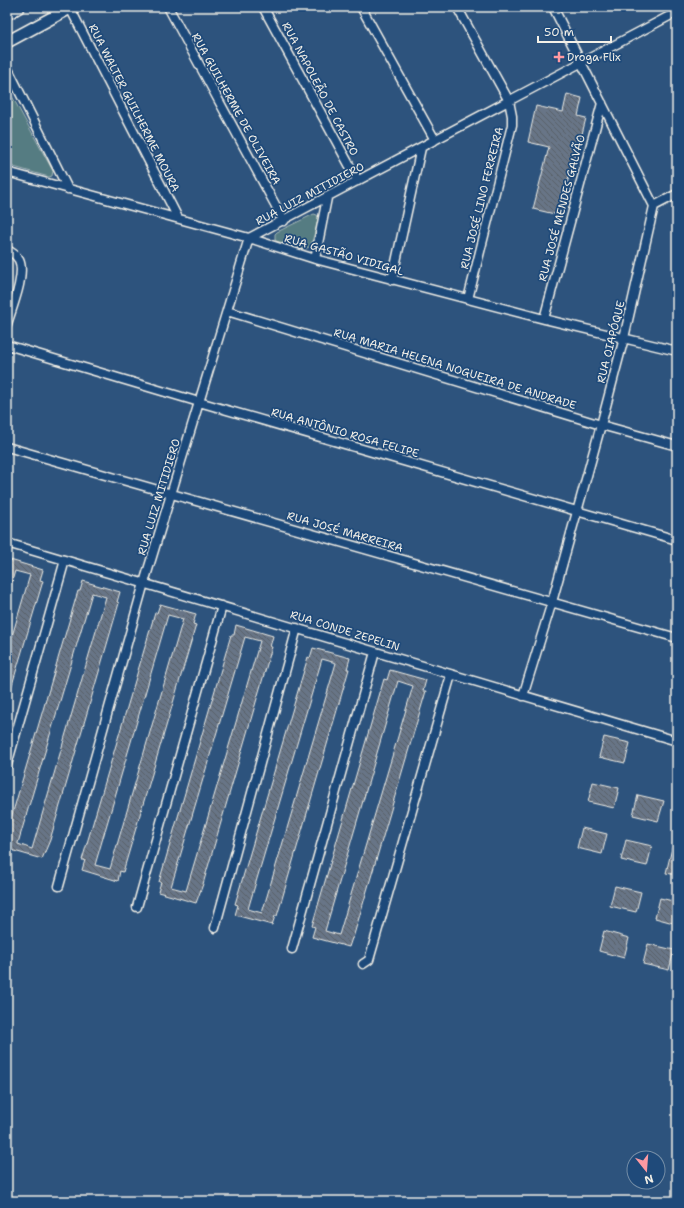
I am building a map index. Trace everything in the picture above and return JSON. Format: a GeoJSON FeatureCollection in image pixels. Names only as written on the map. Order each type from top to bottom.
{"type":"FeatureCollection","features":[{"type":"Feature","properties":{"kind":"street"},"geometry":{"type":"LineString","coordinates":[[7,14],[19,7]]}},
{"type":"Feature","properties":{"kind":"street","name":"RUA GUILHERME DE OLIVEIRA"},"geometry":{"type":"LineString","coordinates":[[168,7],[284,221]]}},
{"type":"Feature","properties":{"kind":"street","name":"RUA NAPOLEÃO DE CASTRO"},"geometry":{"type":"LineString","coordinates":[[263,7],[358,182]]}},
{"type":"Feature","properties":{"kind":"street"},"geometry":{"type":"LineString","coordinates":[[361,7],[435,140]]}},
{"type":"Feature","properties":{"kind":"street"},"geometry":{"type":"LineString","coordinates":[[457,7],[509,101]]}},
{"type":"Feature","properties":{"kind":"street"},"geometry":{"type":"LineString","coordinates":[[553,7],[654,206],[677,194]]}},
{"type":"Feature","properties":{"kind":"street"},"geometry":{"type":"LineString","coordinates":[[7,42],[71,8]]}},
{"type":"Feature","properties":{"kind":"street","name":"RUA WALTER GUILHERME MOURA"},"geometry":{"type":"LineString","coordinates":[[71,8],[178,218]]}},
{"type":"Feature","properties":{"kind":"street","name":"RUA LUIZ MITIDIERO"},"geometry":{"type":"LineString","coordinates":[[59,886],[144,583],[249,238],[358,182],[677,12]]}},
{"type":"Feature","properties":{"kind":"street"},"geometry":{"type":"LineString","coordinates":[[7,67],[68,189]]}},
{"type":"Feature","properties":{"kind":"street","name":"RUA JOSÉ LINO FERREIRA"},"geometry":{"type":"LineString","coordinates":[[468,299],[512,125],[509,101]]}},
{"type":"Feature","properties":{"kind":"street","name":"RUA JOSÉ MENDES GALVÃO"},"geometry":{"type":"LineString","coordinates":[[544,319],[602,103]]}},
{"type":"Feature","properties":{"kind":"street"},"geometry":{"type":"LineString","coordinates":[[392,280],[420,148]]}},
{"type":"Feature","properties":{"kind":"street","name":"RUA GASTÃO VIDIGAL"},"geometry":{"type":"LineString","coordinates":[[7,172],[178,218],[249,238],[314,259],[392,280],[677,351]]}},
{"type":"Feature","properties":{"kind":"street"},"geometry":{"type":"LineString","coordinates":[[314,259],[327,198]]}},
{"type":"Feature","properties":{"kind":"street","name":"RUA OIAPÓQUE"},"geometry":{"type":"LineString","coordinates":[[523,696],[552,602],[601,425],[624,338],[654,206]]}},
{"type":"Feature","properties":{"kind":"street"},"geometry":{"type":"LineString","coordinates":[[7,250],[14,254],[19,260],[21,268],[21,277],[7,324]]}},
{"type":"Feature","properties":{"kind":"street","name":"RUA MARIA HELENA NOGUEIRA DE ANDRADE"},"geometry":{"type":"LineString","coordinates":[[227,311],[601,425],[677,446]]}},
{"type":"Feature","properties":{"kind":"street","name":"RUA ANTÔNIO ROSA FELIPE"},"geometry":{"type":"LineString","coordinates":[[7,345],[677,540]]}},
{"type":"Feature","properties":{"kind":"street","name":"RUA JOSÉ MARREIRA"},"geometry":{"type":"LineString","coordinates":[[7,447],[677,638]]}},
{"type":"Feature","properties":{"kind":"street","name":"RUA CONDE ZEPELIN"},"geometry":{"type":"LineString","coordinates":[[7,543],[677,741]]}},
{"type":"Feature","properties":{"kind":"street"},"geometry":{"type":"LineString","coordinates":[[7,765],[65,560]]}},
{"type":"Feature","properties":{"kind":"street"},"geometry":{"type":"LineString","coordinates":[[137,907],[222,606]]}},
{"type":"Feature","properties":{"kind":"street"},"geometry":{"type":"LineString","coordinates":[[215,928],[297,628]]}},
{"type":"Feature","properties":{"kind":"street"},"geometry":{"type":"LineString","coordinates":[[292,949],[375,652]]}},
{"type":"Feature","properties":{"kind":"street"},"geometry":{"type":"LineString","coordinates":[[363,964],[370,960],[451,674]]}},
{"type":"Feature","properties":{"kind":"green space"},"geometry":{"type":"Polygon","coordinates":[[[7,87],[53,171],[52,176],[49,177],[7,165],[7,87]]]}},
{"type":"Feature","properties":{"kind":"green space"},"geometry":{"type":"Polygon","coordinates":[[[314,214],[317,215],[319,219],[311,245],[309,247],[305,249],[276,241],[275,234],[277,232],[314,214]]]}},
{"type":"Feature","properties":{"kind":"building"},"geometry":{"type":"Polygon","coordinates":[[[567,94],[582,98],[578,116],[586,118],[577,154],[575,153],[559,215],[533,209],[549,147],[528,142],[536,106],[563,112],[567,94]]]}},
{"type":"Feature","properties":{"kind":"building"},"geometry":{"type":"Polygon","coordinates":[[[7,559],[43,570],[40,580],[43,581],[9,695],[7,694],[7,653],[30,575],[15,571],[9,591],[7,591],[7,559]]]}},
{"type":"Feature","properties":{"kind":"building"},"geometry":{"type":"Polygon","coordinates":[[[83,581],[120,592],[117,602],[119,603],[50,840],[42,859],[7,849],[7,832],[78,591],[80,591],[83,581]],[[92,593],[18,843],[32,849],[106,597],[92,593]]]}},
{"type":"Feature","properties":{"kind":"building"},"geometry":{"type":"Polygon","coordinates":[[[160,604],[196,614],[193,624],[196,625],[123,872],[120,871],[118,881],[82,870],[85,860],[82,860],[155,613],[157,613],[160,604]],[[168,615],[95,865],[110,869],[183,619],[168,615]]]}},
{"type":"Feature","properties":{"kind":"building"},"geometry":{"type":"Polygon","coordinates":[[[236,625],[273,636],[270,647],[272,647],[203,884],[196,903],[158,892],[161,882],[159,882],[231,635],[234,635],[236,625]],[[245,637],[171,887],[186,891],[260,641],[245,637]]]}},
{"type":"Feature","properties":{"kind":"building"},"geometry":{"type":"Polygon","coordinates":[[[313,648],[350,658],[347,669],[349,669],[277,916],[275,916],[272,925],[235,915],[238,905],[235,904],[308,657],[310,658],[313,648]],[[322,659],[248,909],[262,913],[336,663],[322,659]]]}},
{"type":"Feature","properties":{"kind":"building"},"geometry":{"type":"Polygon","coordinates":[[[390,670],[426,680],[423,691],[426,691],[353,938],[349,947],[312,937],[315,927],[312,926],[384,679],[387,680],[390,670]],[[398,681],[325,931],[339,935],[413,686],[398,681]]]}},
{"type":"Feature","properties":{"kind":"building"},"geometry":{"type":"Polygon","coordinates":[[[604,737],[630,743],[625,763],[599,757],[604,737]]]}},
{"type":"Feature","properties":{"kind":"building"},"geometry":{"type":"Polygon","coordinates":[[[593,782],[619,788],[614,808],[588,802],[593,782]]]}},
{"type":"Feature","properties":{"kind":"building"},"geometry":{"type":"Polygon","coordinates":[[[638,795],[664,801],[658,821],[633,815],[638,795]]]}},
{"type":"Feature","properties":{"kind":"building"},"geometry":{"type":"Polygon","coordinates":[[[582,828],[607,834],[602,854],[577,848],[582,828]]]}},
{"type":"Feature","properties":{"kind":"building"},"geometry":{"type":"Polygon","coordinates":[[[626,840],[652,846],[647,866],[621,860],[626,840]]]}},
{"type":"Feature","properties":{"kind":"building"},"geometry":{"type":"Polygon","coordinates":[[[674,840],[677,840],[677,875],[666,873],[674,840]]]}},
{"type":"Feature","properties":{"kind":"building"},"geometry":{"type":"Polygon","coordinates":[[[615,886],[641,892],[636,912],[610,906],[615,886]]]}},
{"type":"Feature","properties":{"kind":"building"},"geometry":{"type":"Polygon","coordinates":[[[660,898],[677,902],[677,924],[655,918],[660,898]]]}},
{"type":"Feature","properties":{"kind":"building"},"geometry":{"type":"Polygon","coordinates":[[[604,931],[629,938],[624,958],[599,951],[604,931]]]}},
{"type":"Feature","properties":{"kind":"building"},"geometry":{"type":"Polygon","coordinates":[[[648,944],[674,950],[669,970],[643,964],[648,944]]]}},
{"type":"Feature","properties":{"kind":"place","name":"Droga Flix"},"geometry":{"type":"Point","coordinates":[559,57]}}]}
